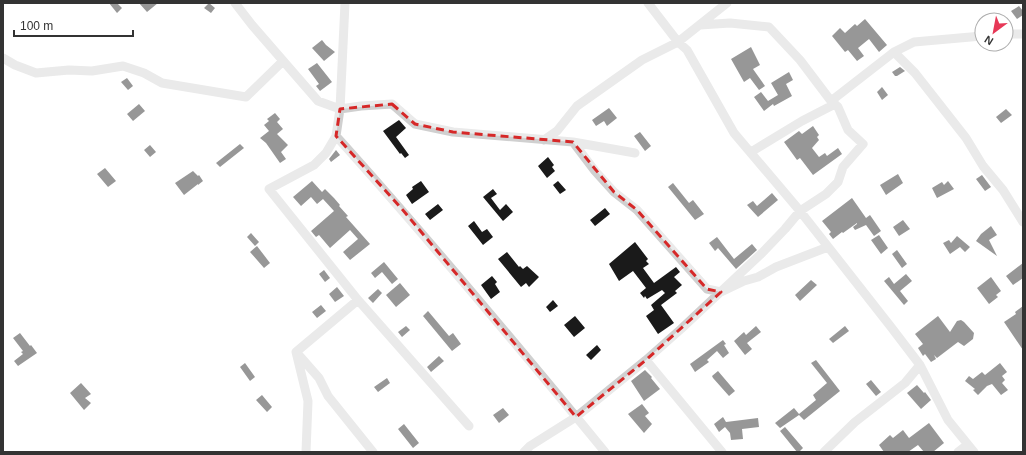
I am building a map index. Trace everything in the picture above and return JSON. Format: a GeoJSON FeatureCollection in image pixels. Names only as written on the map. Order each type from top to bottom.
{"type":"FeatureCollection","features":[{"type":"Feature","properties":{"kind":"street"},"geometry":{"type":"LineString","coordinates":[[235,3],[252,25],[318,100],[340,109],[392,104],[415,124],[453,132],[573,142],[635,154]]}},
{"type":"Feature","properties":{"kind":"street"},"geometry":{"type":"LineString","coordinates":[[345,3],[340,109],[336,136],[326,153],[314,165],[269,189],[358,300],[469,426]]}},
{"type":"Feature","properties":{"kind":"street"},"geometry":{"type":"LineString","coordinates":[[648,3],[678,42],[688,50],[734,133],[800,211],[920,365],[948,420],[974,452]]}},
{"type":"Feature","properties":{"kind":"street"},"geometry":{"type":"LineString","coordinates":[[544,140],[557,131],[577,106],[594,93],[642,60],[678,42],[727,3]]}},
{"type":"Feature","properties":{"kind":"street"},"geometry":{"type":"LineString","coordinates":[[524,452],[530,446],[576,417],[646,360],[721,292],[767,248],[800,211],[826,194],[838,182],[843,167],[863,144],[848,130],[838,107],[800,60],[769,27],[730,23],[700,25]]}},
{"type":"Feature","properties":{"kind":"street"},"geometry":{"type":"LineString","coordinates":[[751,152],[833,102],[894,52],[914,42],[974,37]]}},
{"type":"Feature","properties":{"kind":"street"},"geometry":{"type":"LineString","coordinates":[[894,52],[915,73],[966,138],[983,166],[1003,190],[1023,222]]}},
{"type":"Feature","properties":{"kind":"street"},"geometry":{"type":"LineString","coordinates":[[3,58],[15,65],[36,73],[69,70],[92,71],[123,66],[144,73],[162,83],[246,97],[283,61]]}},
{"type":"Feature","properties":{"kind":"street"},"geometry":{"type":"LineString","coordinates":[[336,136],[402,209],[605,452]]}},
{"type":"Feature","properties":{"kind":"street"},"geometry":{"type":"LineString","coordinates":[[573,142],[595,171],[614,192],[637,210],[707,289],[721,292],[744,281],[758,277],[776,267],[828,247]]}},
{"type":"Feature","properties":{"kind":"street"},"geometry":{"type":"LineString","coordinates":[[296,352],[358,300]]}},
{"type":"Feature","properties":{"kind":"street"},"geometry":{"type":"LineString","coordinates":[[296,352],[308,401],[306,452]]}},
{"type":"Feature","properties":{"kind":"street"},"geometry":{"type":"LineString","coordinates":[[296,352],[319,378],[328,396],[373,452]]}},
{"type":"Feature","properties":{"kind":"street"},"geometry":{"type":"LineString","coordinates":[[646,360],[722,452]]}},
{"type":"Feature","properties":{"kind":"street"},"geometry":{"type":"LineString","coordinates":[[824,452],[855,422],[905,384],[920,365]]}},
{"type":"Feature","properties":{"kind":"street"},"geometry":{"type":"LineString","coordinates":[[958,452],[967,445]]}},
{"type":"Feature","properties":{"kind":"highlighted area"},"geometry":{"type":"Polygon","coordinates":[[[392,104],[415,124],[453,132],[573,142],[614,192],[637,210],[707,289],[721,292],[646,360],[576,417],[402,209],[336,136],[340,109],[392,104]]]}},
{"type":"Feature","properties":{"kind":"building"},"geometry":{"type":"Polygon","coordinates":[[[109,3],[117,3],[122,8],[117,13],[109,3]]]}},
{"type":"Feature","properties":{"kind":"building"},"geometry":{"type":"Polygon","coordinates":[[[139,3],[158,3],[147,12],[139,3]]]}},
{"type":"Feature","properties":{"kind":"building"},"geometry":{"type":"Polygon","coordinates":[[[209,3],[215,8],[211,13],[204,8],[209,3]]]}},
{"type":"Feature","properties":{"kind":"building"},"geometry":{"type":"Polygon","coordinates":[[[1019,6],[1023,11],[1023,15],[1017,19],[1014,12],[1011,11],[1019,6]]]}},
{"type":"Feature","properties":{"kind":"building"},"geometry":{"type":"Polygon","coordinates":[[[865,19],[887,45],[879,52],[869,39],[858,48],[864,56],[857,61],[848,50],[845,52],[832,36],[840,28],[845,33],[855,24],[857,26],[865,19]]]}},
{"type":"Feature","properties":{"kind":"building"},"geometry":{"type":"Polygon","coordinates":[[[322,40],[335,52],[324,61],[312,48],[322,40]]]}},
{"type":"Feature","properties":{"kind":"building"},"geometry":{"type":"Polygon","coordinates":[[[751,47],[760,65],[753,69],[765,86],[759,90],[750,78],[744,82],[731,59],[751,47]]]}},
{"type":"Feature","properties":{"kind":"building"},"geometry":{"type":"Polygon","coordinates":[[[317,63],[332,82],[320,91],[316,86],[319,84],[308,69],[317,63]]]}},
{"type":"Feature","properties":{"kind":"building"},"geometry":{"type":"Polygon","coordinates":[[[900,67],[905,71],[895,76],[892,72],[900,67]]]}},
{"type":"Feature","properties":{"kind":"building"},"geometry":{"type":"Polygon","coordinates":[[[789,72],[793,80],[786,84],[792,96],[774,106],[773,104],[764,111],[754,97],[761,92],[768,101],[778,95],[771,83],[789,72]]]}},
{"type":"Feature","properties":{"kind":"building"},"geometry":{"type":"Polygon","coordinates":[[[127,78],[133,86],[128,90],[121,82],[127,78]]]}},
{"type":"Feature","properties":{"kind":"building"},"geometry":{"type":"Polygon","coordinates":[[[882,87],[888,95],[882,100],[877,92],[882,87]]]}},
{"type":"Feature","properties":{"kind":"building"},"geometry":{"type":"Polygon","coordinates":[[[139,104],[145,111],[133,121],[127,114],[139,104]]]}},
{"type":"Feature","properties":{"kind":"building"},"geometry":{"type":"Polygon","coordinates":[[[609,108],[617,118],[607,126],[604,121],[596,126],[592,120],[609,108]]]}},
{"type":"Feature","properties":{"kind":"building"},"geometry":{"type":"Polygon","coordinates":[[[1006,109],[1012,115],[1001,123],[996,117],[1006,109]]]}},
{"type":"Feature","properties":{"kind":"building"},"geometry":{"type":"Polygon","coordinates":[[[275,113],[280,119],[277,122],[283,129],[277,134],[288,145],[281,152],[286,159],[280,163],[266,143],[260,138],[269,131],[264,125],[269,121],[267,119],[275,113]]]}},
{"type":"Feature","properties":{"kind":"building"},"geometry":{"type":"Polygon","coordinates":[[[399,120],[406,128],[396,137],[409,155],[405,158],[401,153],[400,154],[383,131],[399,120]]]}},
{"type":"Feature","properties":{"kind":"building"},"geometry":{"type":"Polygon","coordinates":[[[813,126],[819,135],[817,137],[819,140],[812,148],[819,157],[825,153],[827,156],[838,148],[842,154],[813,175],[800,158],[797,160],[784,142],[799,131],[802,134],[813,126]]]}},
{"type":"Feature","properties":{"kind":"building"},"geometry":{"type":"Polygon","coordinates":[[[640,132],[651,146],[645,151],[634,136],[640,132]]]}},
{"type":"Feature","properties":{"kind":"building"},"geometry":{"type":"Polygon","coordinates":[[[240,144],[244,148],[220,167],[216,163],[240,144]]]}},
{"type":"Feature","properties":{"kind":"building"},"geometry":{"type":"Polygon","coordinates":[[[150,145],[156,152],[150,157],[144,150],[150,145]]]}},
{"type":"Feature","properties":{"kind":"building"},"geometry":{"type":"Polygon","coordinates":[[[336,150],[340,155],[331,162],[329,159],[336,150]]]}},
{"type":"Feature","properties":{"kind":"building"},"geometry":{"type":"Polygon","coordinates":[[[548,157],[554,165],[552,167],[555,171],[547,178],[538,166],[548,157]]]}},
{"type":"Feature","properties":{"kind":"building"},"geometry":{"type":"Polygon","coordinates":[[[105,168],[116,181],[108,187],[97,174],[105,168]]]}},
{"type":"Feature","properties":{"kind":"building"},"geometry":{"type":"Polygon","coordinates":[[[193,171],[198,176],[199,175],[203,181],[184,195],[175,183],[193,171]]]}},
{"type":"Feature","properties":{"kind":"building"},"geometry":{"type":"Polygon","coordinates":[[[898,174],[903,183],[886,195],[880,185],[898,174]]]}},
{"type":"Feature","properties":{"kind":"building"},"geometry":{"type":"Polygon","coordinates":[[[982,175],[991,187],[985,191],[976,179],[982,175]]]}},
{"type":"Feature","properties":{"kind":"building"},"geometry":{"type":"Polygon","coordinates":[[[312,181],[322,192],[325,189],[334,198],[348,216],[346,217],[370,244],[350,260],[343,252],[358,239],[350,230],[330,248],[319,235],[316,237],[311,231],[334,211],[323,199],[317,204],[311,197],[301,206],[293,197],[312,181]]]}},
{"type":"Feature","properties":{"kind":"building"},"geometry":{"type":"Polygon","coordinates":[[[421,181],[429,192],[412,204],[406,195],[413,189],[412,187],[421,181]]]}},
{"type":"Feature","properties":{"kind":"building"},"geometry":{"type":"Polygon","coordinates":[[[558,181],[566,190],[560,194],[553,185],[558,181]]]}},
{"type":"Feature","properties":{"kind":"building"},"geometry":{"type":"Polygon","coordinates":[[[948,181],[954,189],[937,198],[932,188],[942,182],[944,185],[948,181]]]}},
{"type":"Feature","properties":{"kind":"building"},"geometry":{"type":"Polygon","coordinates":[[[673,183],[689,203],[693,200],[704,214],[695,220],[668,187],[673,183]]]}},
{"type":"Feature","properties":{"kind":"building"},"geometry":{"type":"Polygon","coordinates":[[[493,189],[497,194],[491,198],[500,210],[506,204],[513,212],[503,221],[483,197],[493,189]]]}},
{"type":"Feature","properties":{"kind":"building"},"geometry":{"type":"Polygon","coordinates":[[[772,193],[778,200],[758,217],[747,205],[753,201],[757,206],[772,193]]]}},
{"type":"Feature","properties":{"kind":"building"},"geometry":{"type":"Polygon","coordinates":[[[852,198],[866,218],[870,215],[881,231],[874,236],[866,225],[855,230],[853,227],[857,223],[833,239],[829,234],[831,232],[822,221],[852,198]]]}},
{"type":"Feature","properties":{"kind":"building"},"geometry":{"type":"Polygon","coordinates":[[[438,204],[443,210],[430,220],[425,214],[438,204]]]}},
{"type":"Feature","properties":{"kind":"building"},"geometry":{"type":"Polygon","coordinates":[[[605,208],[610,214],[595,226],[590,220],[605,208]]]}},
{"type":"Feature","properties":{"kind":"building"},"geometry":{"type":"Polygon","coordinates":[[[903,220],[910,229],[899,236],[893,227],[903,220]]]}},
{"type":"Feature","properties":{"kind":"building"},"geometry":{"type":"Polygon","coordinates":[[[474,221],[482,232],[487,229],[493,237],[483,245],[468,226],[474,221]]]}},
{"type":"Feature","properties":{"kind":"building"},"geometry":{"type":"Polygon","coordinates":[[[991,226],[997,235],[989,240],[997,256],[976,241],[981,234],[991,226]]]}},
{"type":"Feature","properties":{"kind":"building"},"geometry":{"type":"Polygon","coordinates":[[[251,233],[259,242],[255,246],[247,237],[251,233]]]}},
{"type":"Feature","properties":{"kind":"building"},"geometry":{"type":"Polygon","coordinates":[[[879,235],[888,248],[881,254],[871,240],[879,235]]]}},
{"type":"Feature","properties":{"kind":"building"},"geometry":{"type":"Polygon","coordinates":[[[957,236],[970,247],[965,252],[960,247],[950,254],[943,243],[949,240],[951,243],[957,236]]]}},
{"type":"Feature","properties":{"kind":"building"},"geometry":{"type":"Polygon","coordinates":[[[717,237],[734,259],[752,244],[757,250],[736,269],[718,248],[715,251],[709,243],[717,237]]]}},
{"type":"Feature","properties":{"kind":"building"},"geometry":{"type":"Polygon","coordinates":[[[635,242],[648,259],[646,261],[649,264],[643,268],[654,283],[676,267],[680,272],[674,277],[682,285],[675,291],[677,293],[661,305],[674,323],[658,334],[646,316],[654,310],[651,305],[665,293],[662,290],[647,299],[645,296],[644,298],[640,293],[646,288],[633,271],[619,281],[609,264],[635,242]]]}},
{"type":"Feature","properties":{"kind":"building"},"geometry":{"type":"Polygon","coordinates":[[[257,246],[270,263],[264,268],[250,252],[257,246]]]}},
{"type":"Feature","properties":{"kind":"building"},"geometry":{"type":"Polygon","coordinates":[[[897,250],[907,264],[902,268],[892,254],[897,250]]]}},
{"type":"Feature","properties":{"kind":"building"},"geometry":{"type":"Polygon","coordinates":[[[507,252],[519,267],[520,266],[523,269],[527,266],[539,277],[529,287],[526,283],[521,287],[498,259],[507,252]]]}},
{"type":"Feature","properties":{"kind":"building"},"geometry":{"type":"Polygon","coordinates":[[[384,262],[398,279],[392,284],[382,272],[375,278],[371,273],[384,262]]]}},
{"type":"Feature","properties":{"kind":"building"},"geometry":{"type":"Polygon","coordinates":[[[1023,263],[1023,278],[1013,285],[1006,276],[1023,263]]]}},
{"type":"Feature","properties":{"kind":"building"},"geometry":{"type":"Polygon","coordinates":[[[324,270],[330,278],[325,282],[319,274],[324,270]]]}},
{"type":"Feature","properties":{"kind":"building"},"geometry":{"type":"Polygon","coordinates":[[[906,274],[912,281],[900,291],[908,301],[904,305],[884,281],[889,277],[894,284],[906,274]]]}},
{"type":"Feature","properties":{"kind":"building"},"geometry":{"type":"Polygon","coordinates":[[[492,276],[497,282],[495,284],[500,292],[491,299],[481,285],[492,276]]]}},
{"type":"Feature","properties":{"kind":"building"},"geometry":{"type":"Polygon","coordinates":[[[991,277],[1001,291],[996,295],[998,297],[989,304],[977,288],[991,277]]]}},
{"type":"Feature","properties":{"kind":"building"},"geometry":{"type":"Polygon","coordinates":[[[811,280],[817,285],[800,301],[795,295],[811,280]]]}},
{"type":"Feature","properties":{"kind":"building"},"geometry":{"type":"Polygon","coordinates":[[[400,283],[410,295],[396,307],[386,295],[400,283]]]}},
{"type":"Feature","properties":{"kind":"building"},"geometry":{"type":"Polygon","coordinates":[[[337,287],[344,296],[335,302],[329,294],[337,287]]]}},
{"type":"Feature","properties":{"kind":"building"},"geometry":{"type":"Polygon","coordinates":[[[378,289],[382,293],[373,303],[368,298],[378,289]]]}},
{"type":"Feature","properties":{"kind":"building"},"geometry":{"type":"Polygon","coordinates":[[[553,300],[558,306],[550,312],[546,307],[553,300]]]}},
{"type":"Feature","properties":{"kind":"building"},"geometry":{"type":"Polygon","coordinates":[[[321,305],[326,311],[317,318],[312,312],[321,305]]]}},
{"type":"Feature","properties":{"kind":"building"},"geometry":{"type":"Polygon","coordinates":[[[1023,306],[1023,350],[1004,322],[1016,314],[1015,312],[1023,306]]]}},
{"type":"Feature","properties":{"kind":"building"},"geometry":{"type":"Polygon","coordinates":[[[428,311],[449,336],[453,333],[461,344],[452,351],[423,316],[428,311]]]}},
{"type":"Feature","properties":{"kind":"building"},"geometry":{"type":"Polygon","coordinates":[[[575,316],[585,328],[574,337],[564,325],[575,316]]]}},
{"type":"Feature","properties":{"kind":"building"},"geometry":{"type":"Polygon","coordinates":[[[938,316],[950,332],[957,321],[961,320],[974,333],[973,339],[964,346],[958,342],[937,358],[934,355],[936,359],[931,362],[925,354],[923,356],[918,348],[923,344],[915,334],[938,316]]]}},
{"type":"Feature","properties":{"kind":"building"},"geometry":{"type":"Polygon","coordinates":[[[406,326],[410,330],[402,337],[398,332],[406,326]]]}},
{"type":"Feature","properties":{"kind":"building"},"geometry":{"type":"Polygon","coordinates":[[[756,326],[761,332],[747,343],[752,349],[745,355],[734,341],[744,332],[746,335],[756,326]]]}},
{"type":"Feature","properties":{"kind":"building"},"geometry":{"type":"Polygon","coordinates":[[[845,326],[849,331],[833,343],[829,339],[845,326]]]}},
{"type":"Feature","properties":{"kind":"building"},"geometry":{"type":"Polygon","coordinates":[[[20,333],[37,353],[18,366],[14,361],[23,354],[21,352],[23,351],[13,338],[20,333]]]}},
{"type":"Feature","properties":{"kind":"building"},"geometry":{"type":"Polygon","coordinates":[[[723,340],[729,353],[723,358],[717,351],[707,360],[709,362],[695,372],[690,364],[723,340]]]}},
{"type":"Feature","properties":{"kind":"building"},"geometry":{"type":"Polygon","coordinates":[[[597,345],[601,350],[591,360],[586,355],[597,345]]]}},
{"type":"Feature","properties":{"kind":"building"},"geometry":{"type":"Polygon","coordinates":[[[439,356],[444,361],[431,372],[427,367],[439,356]]]}},
{"type":"Feature","properties":{"kind":"building"},"geometry":{"type":"Polygon","coordinates":[[[816,360],[840,391],[804,420],[799,415],[780,428],[775,423],[794,408],[799,414],[816,400],[813,395],[827,383],[811,363],[816,360]]]}},
{"type":"Feature","properties":{"kind":"building"},"geometry":{"type":"Polygon","coordinates":[[[245,363],[255,377],[250,381],[240,367],[245,363]]]}},
{"type":"Feature","properties":{"kind":"building"},"geometry":{"type":"Polygon","coordinates":[[[1000,363],[1007,372],[1002,376],[1005,380],[1002,383],[1008,390],[1001,395],[992,384],[987,386],[978,395],[973,390],[975,389],[965,381],[969,376],[973,379],[982,372],[985,375],[1000,363]]]}},
{"type":"Feature","properties":{"kind":"building"},"geometry":{"type":"Polygon","coordinates":[[[645,370],[660,389],[644,401],[631,381],[645,370]]]}},
{"type":"Feature","properties":{"kind":"building"},"geometry":{"type":"Polygon","coordinates":[[[718,371],[735,391],[729,396],[712,376],[718,371]]]}},
{"type":"Feature","properties":{"kind":"building"},"geometry":{"type":"Polygon","coordinates":[[[387,378],[390,383],[378,392],[374,387],[387,378]]]}},
{"type":"Feature","properties":{"kind":"building"},"geometry":{"type":"Polygon","coordinates":[[[871,380],[881,392],[876,396],[866,384],[871,380]]]}},
{"type":"Feature","properties":{"kind":"building"},"geometry":{"type":"Polygon","coordinates":[[[81,383],[91,394],[85,398],[91,403],[84,410],[70,393],[81,383]]]}},
{"type":"Feature","properties":{"kind":"building"},"geometry":{"type":"Polygon","coordinates":[[[917,385],[931,400],[921,409],[907,393],[917,385]]]}},
{"type":"Feature","properties":{"kind":"building"},"geometry":{"type":"Polygon","coordinates":[[[262,395],[272,407],[267,412],[256,400],[262,395]]]}},
{"type":"Feature","properties":{"kind":"building"},"geometry":{"type":"Polygon","coordinates":[[[642,404],[649,413],[645,416],[652,424],[644,433],[628,414],[642,404]]]}},
{"type":"Feature","properties":{"kind":"building"},"geometry":{"type":"Polygon","coordinates":[[[503,408],[509,415],[499,423],[493,415],[503,408]]]}},
{"type":"Feature","properties":{"kind":"building"},"geometry":{"type":"Polygon","coordinates":[[[723,417],[726,422],[758,418],[759,427],[742,429],[743,439],[731,440],[730,433],[725,427],[719,432],[714,424],[723,417]]]}},
{"type":"Feature","properties":{"kind":"building"},"geometry":{"type":"Polygon","coordinates":[[[929,423],[944,443],[933,452],[924,452],[918,445],[908,452],[884,452],[879,445],[890,435],[893,438],[903,430],[909,438],[929,423]]]}},
{"type":"Feature","properties":{"kind":"building"},"geometry":{"type":"Polygon","coordinates":[[[404,424],[419,443],[413,448],[398,429],[404,424]]]}},
{"type":"Feature","properties":{"kind":"building"},"geometry":{"type":"Polygon","coordinates":[[[785,427],[803,448],[799,452],[797,452],[780,431],[785,427]]]}}]}
